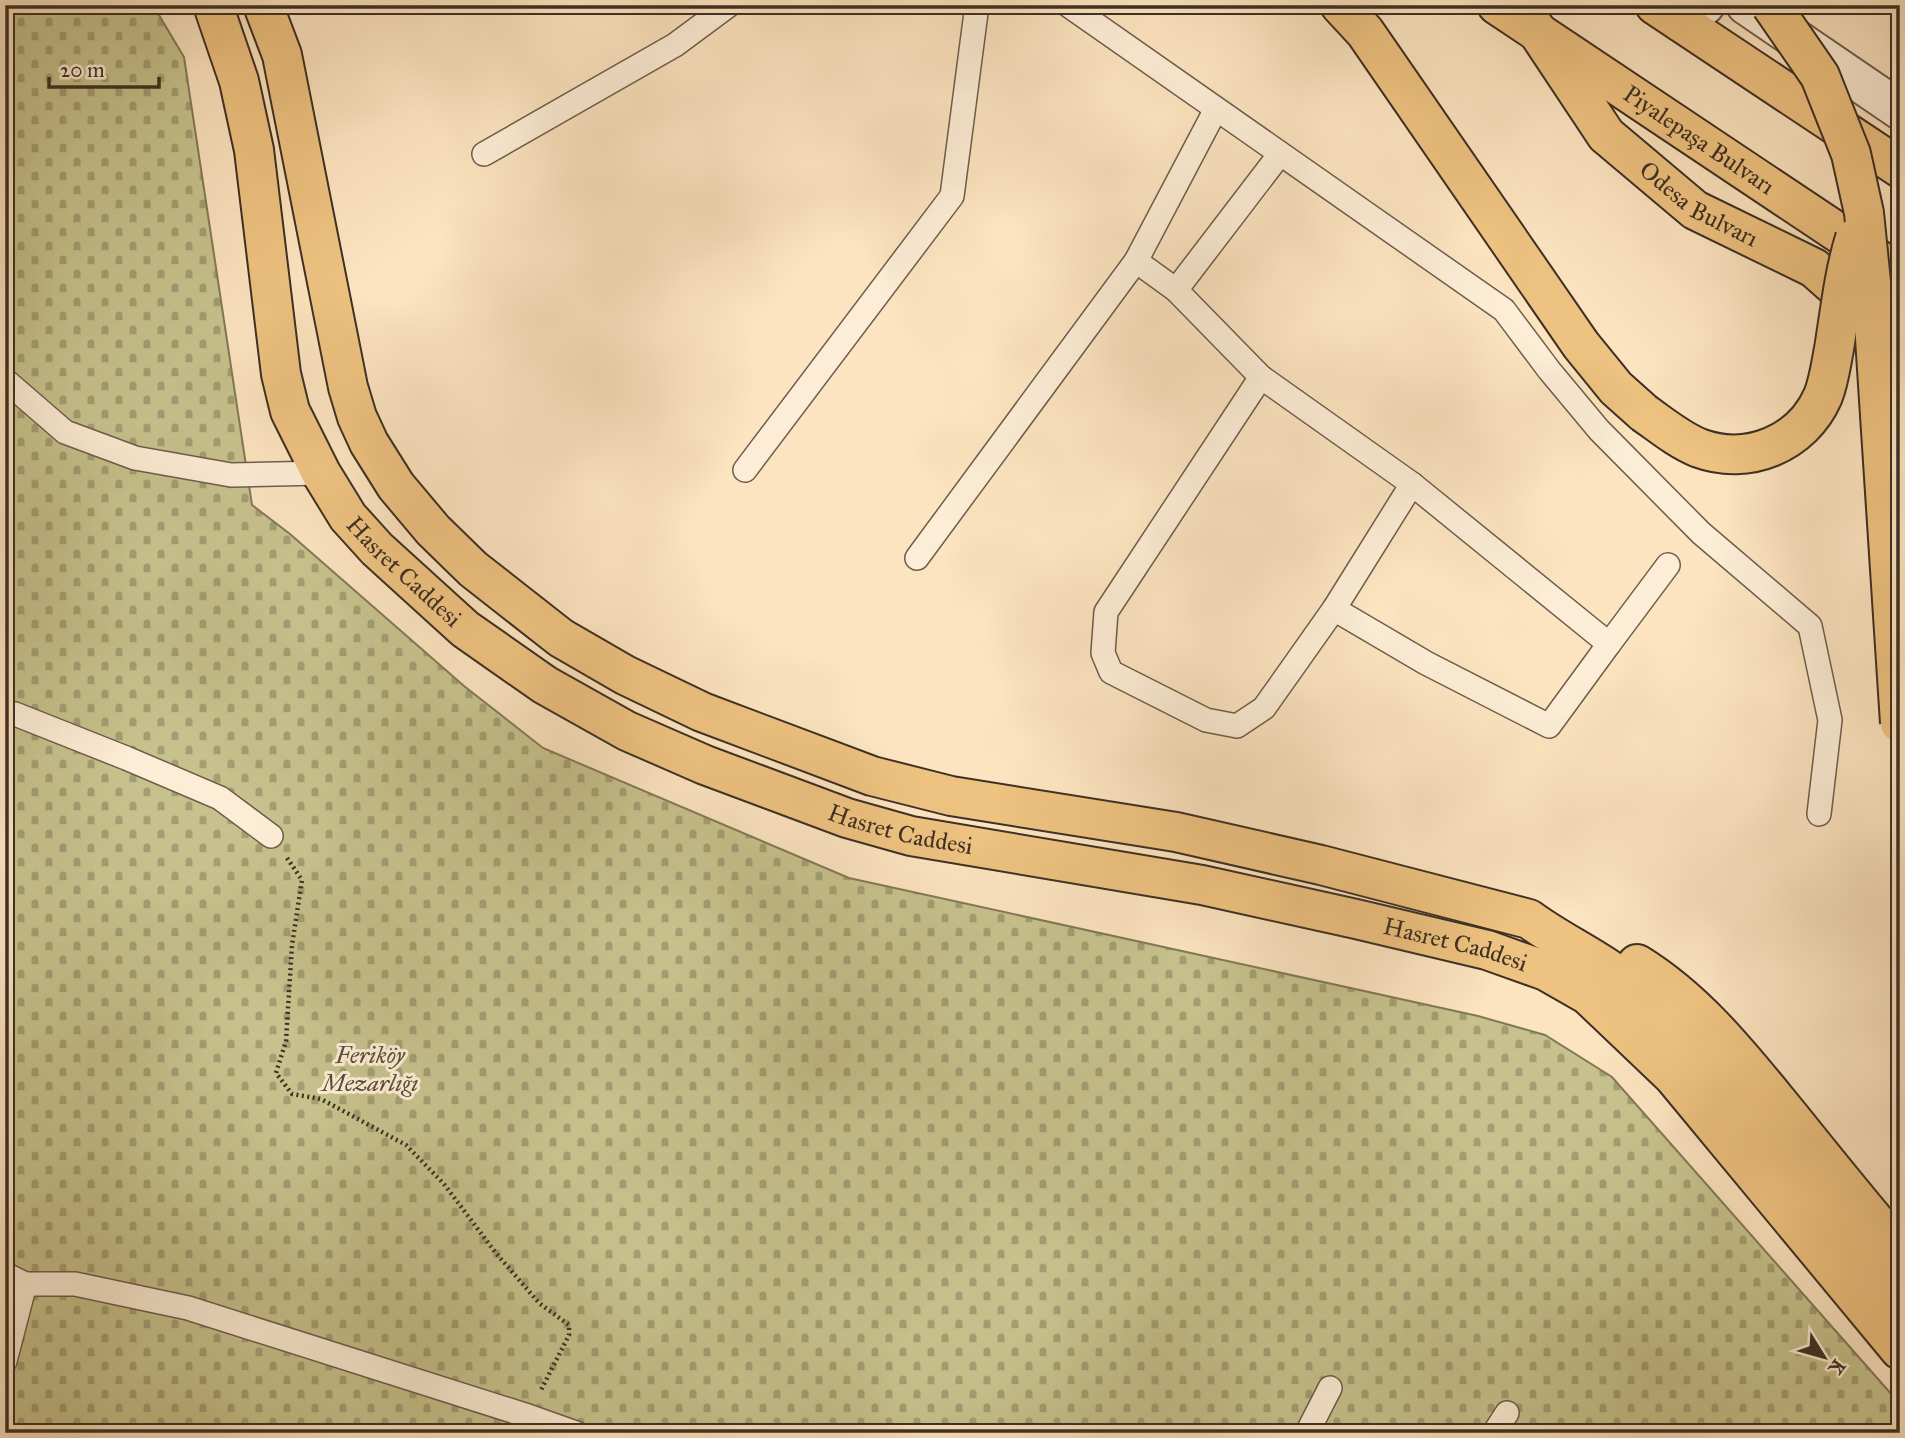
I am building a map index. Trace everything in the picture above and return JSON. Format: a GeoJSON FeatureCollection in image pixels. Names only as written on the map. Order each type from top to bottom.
{"type":"FeatureCollection","features":[{"type":"Feature","properties":{"kind":"main road","name":"Hasret Caddesi"},"geometry":{"type":"LineString","coordinates":[[213,5],[239,80],[254,150],[281,374],[290,411],[321,473],[348,517],[377,549],[465,629],[556,691],[627,730],[705,765],[847,818],[911,836],[1202,885],[1487,950],[1546,971],[1588,995],[1673,1076],[1900,1350]]}},
{"type":"Feature","properties":{"kind":"main road","name":"Hasret Caddesi"},"geometry":{"type":"LineString","coordinates":[[263,5],[282,55],[348,387],[357,417],[369,443],[396,486],[433,530],[473,569],[514,603],[561,638],[614,669],[702,712],[872,776],[951,796],[1176,832],[1335,868],[1529,919],[1551,936],[1614,973],[1659,1014],[1693,1052],[1900,1308]]}},
{"type":"Feature","properties":{"kind":"main road"},"geometry":{"type":"LineString","coordinates":[[1340,5],[1365,32],[1581,345],[1616,388],[1644,413],[1676,436],[1698,447],[1725,455],[1748,455],[1769,449],[1790,437],[1808,421],[1823,396],[1853,247],[1864,213]]}},
{"type":"Feature","properties":{"kind":"main road","name":"Piyalepaşa Bulvarı"},"geometry":{"type":"LineString","coordinates":[[1497,5],[1900,274]]}},
{"type":"Feature","properties":{"kind":"main road"},"geometry":{"type":"LineString","coordinates":[[1771,5],[1820,76],[1851,154],[1864,213],[1873,305],[1900,723]]}},
{"type":"Feature","properties":{"kind":"main road"},"geometry":{"type":"LineString","coordinates":[[1681,11],[1900,168]]}},
{"type":"Feature","properties":{"kind":"main road","name":"Odesa Bulvarı"},"geometry":{"type":"LineString","coordinates":[[1535,29],[1606,135],[1695,210],[1814,268],[1900,344]]}},
{"type":"Feature","properties":{"kind":"main road"},"geometry":{"type":"LineString","coordinates":[[321,473],[369,443]]}},
{"type":"Feature","properties":{"kind":"main road"},"geometry":{"type":"LineString","coordinates":[[1529,919],[1553,923],[1616,951],[1655,975],[1701,1014],[1769,1091],[1900,1251]]}},
{"type":"Feature","properties":{"kind":"street"},"geometry":{"type":"LineString","coordinates":[[1746,5],[1900,110]]}},
{"type":"Feature","properties":{"kind":"lane"},"geometry":{"type":"LineString","coordinates":[[484,154],[674,45],[729,5]]}},
{"type":"Feature","properties":{"kind":"lane"},"geometry":{"type":"LineString","coordinates":[[745,470],[952,195],[977,5]]}},
{"type":"Feature","properties":{"kind":"lane"},"geometry":{"type":"LineString","coordinates":[[1068,5],[1504,310],[1599,430],[1702,533],[1810,626],[1830,720],[1819,814]]}},
{"type":"Feature","properties":{"kind":"lane"},"geometry":{"type":"LineString","coordinates":[[917,558],[1136,261],[1216,110]]}},
{"type":"Feature","properties":{"kind":"lane"},"geometry":{"type":"LineString","coordinates":[[1177,290],[1280,154]]}},
{"type":"Feature","properties":{"kind":"lane"},"geometry":{"type":"LineString","coordinates":[[1136,261],[1177,290],[1261,377],[1412,484],[1609,644]]}},
{"type":"Feature","properties":{"kind":"lane"},"geometry":{"type":"LineString","coordinates":[[1261,377],[1106,612],[1103,653],[1111,673],[1206,720],[1237,726],[1264,708],[1334,610],[1412,484]]}},
{"type":"Feature","properties":{"kind":"lane"},"geometry":{"type":"LineString","coordinates":[[5,380],[65,432],[135,458],[231,475],[321,473]]}},
{"type":"Feature","properties":{"kind":"lane"},"geometry":{"type":"LineString","coordinates":[[1334,610],[1426,663],[1549,726],[1668,565]]}},
{"type":"Feature","properties":{"kind":"lane"},"geometry":{"type":"LineString","coordinates":[[5,713],[114,753],[220,798],[271,836]]}},
{"type":"Feature","properties":{"kind":"lane"},"geometry":{"type":"LineString","coordinates":[[5,1361],[15,1279],[75,1284],[188,1308],[576,1433]]}},
{"type":"Feature","properties":{"kind":"lane"},"geometry":{"type":"LineString","coordinates":[[1307,1433],[1330,1388]]}},
{"type":"Feature","properties":{"kind":"lane"},"geometry":{"type":"LineString","coordinates":[[1494,1433],[1507,1413]]}},
{"type":"Feature","properties":{"kind":"path"},"geometry":{"type":"LineString","coordinates":[[271,836],[302,880],[292,945],[286,1041],[276,1073],[292,1094],[321,1099],[406,1145],[444,1184],[495,1252],[540,1303],[569,1325],[569,1335],[528,1416]]}},
{"type":"Feature","properties":{"kind":"green space","name":"Feriköy Mezarlığı"},"geometry":{"type":"Polygon","coordinates":[[[5,5],[153,5],[184,57],[252,505],[290,534],[464,686],[543,748],[849,878],[1478,1016],[1545,1035],[1612,1077],[1900,1404],[1900,1419],[1885,1433],[5,1433],[5,5]]]}}]}
